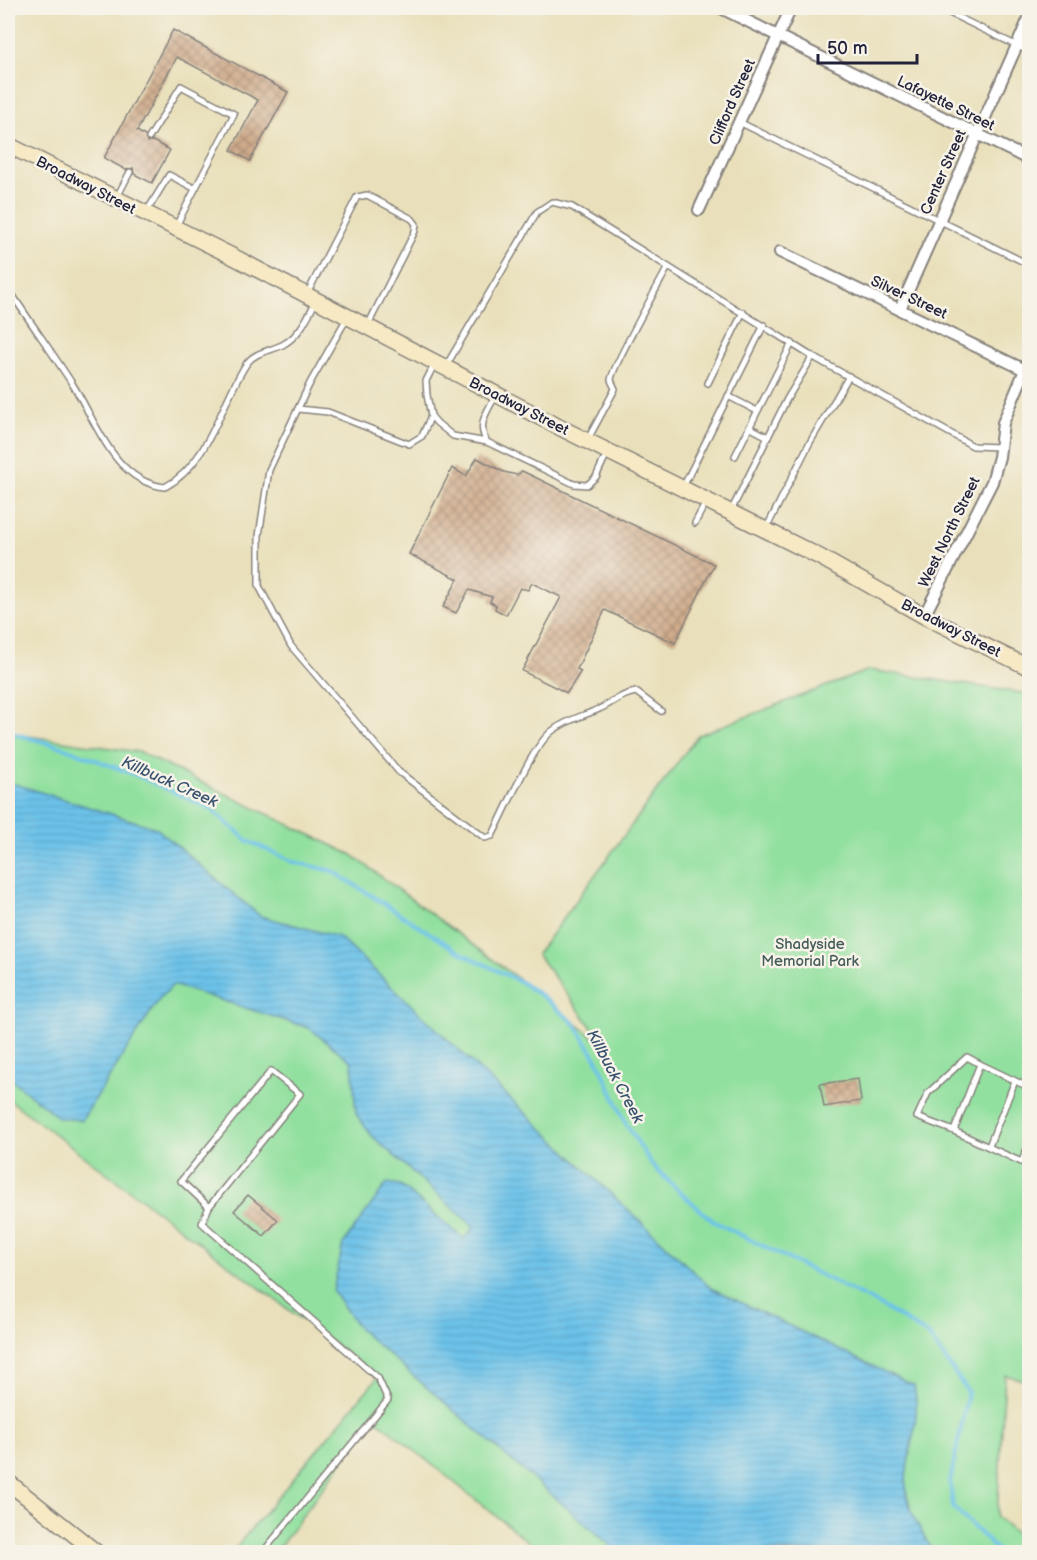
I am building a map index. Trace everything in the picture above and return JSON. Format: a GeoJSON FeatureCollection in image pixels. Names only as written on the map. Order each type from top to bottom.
{"type":"FeatureCollection","features":[{"type":"Feature","properties":{"kind":"main road","name":"Broadway Street"},"geometry":{"type":"LineString","coordinates":[[8,145],[312,297],[587,441],[766,530],[924,616],[1025,666]]}},
{"type":"Feature","properties":{"kind":"main road"},"geometry":{"type":"LineString","coordinates":[[8,1482],[96,1552]]}},
{"type":"Feature","properties":{"kind":"street","name":"Lafayette Street"},"geometry":{"type":"LineString","coordinates":[[721,8],[1029,160]]}},
{"type":"Feature","properties":{"kind":"street","name":"Clifford Street"},"geometry":{"type":"LineString","coordinates":[[699,210],[791,8]]}},
{"type":"Feature","properties":{"kind":"street","name":"Center Street"},"geometry":{"type":"LineString","coordinates":[[900,309],[1029,16]]}},
{"type":"Feature","properties":{"kind":"street","name":"Silver Street"},"geometry":{"type":"LineString","coordinates":[[780,252],[1025,370]]}},
{"type":"Feature","properties":{"kind":"street","name":"West North Street"},"geometry":{"type":"LineString","coordinates":[[924,616],[992,483],[1003,423],[1029,358]]}},
{"type":"Feature","properties":{"kind":"lane"},"geometry":{"type":"LineString","coordinates":[[939,8],[1029,52]]}},
{"type":"Feature","properties":{"kind":"lane"},"geometry":{"type":"LineString","coordinates":[[149,138],[181,86],[234,114],[175,228]]}},
{"type":"Feature","properties":{"kind":"lane"},"geometry":{"type":"LineString","coordinates":[[739,122],[1029,265]]}},
{"type":"Feature","properties":{"kind":"lane"},"geometry":{"type":"LineString","coordinates":[[116,200],[130,172]]}},
{"type":"Feature","properties":{"kind":"lane"},"geometry":{"type":"LineString","coordinates":[[145,214],[169,175],[194,188]]}},
{"type":"Feature","properties":{"kind":"lane"},"geometry":{"type":"LineString","coordinates":[[8,288],[73,385],[107,447],[139,478],[154,486],[165,487],[186,471],[208,440],[250,359],[284,344],[295,335],[357,198],[367,195],[412,219],[416,224],[367,327]]}},
{"type":"Feature","properties":{"kind":"lane"},"geometry":{"type":"LineString","coordinates":[[298,409],[328,412],[409,444],[422,436],[431,416],[426,381],[440,365],[537,212],[552,202],[572,207],[813,356],[974,446],[1000,447]]}},
{"type":"Feature","properties":{"kind":"lane"},"geometry":{"type":"LineString","coordinates":[[587,441],[615,389],[611,380],[617,360],[627,346],[668,267]]}},
{"type":"Feature","properties":{"kind":"lane"},"geometry":{"type":"LineString","coordinates":[[708,383],[742,312]]}},
{"type":"Feature","properties":{"kind":"lane"},"geometry":{"type":"LineString","coordinates":[[348,317],[298,409],[269,470],[260,536],[259,586],[291,646],[399,772],[485,838],[492,836],[539,745],[551,732],[568,721],[602,708],[620,695],[636,692],[661,711]]}},
{"type":"Feature","properties":{"kind":"lane"},"geometry":{"type":"LineString","coordinates":[[682,488],[764,325]]}},
{"type":"Feature","properties":{"kind":"lane"},"geometry":{"type":"LineString","coordinates":[[735,456],[792,343]]}},
{"type":"Feature","properties":{"kind":"lane"},"geometry":{"type":"LineString","coordinates":[[731,513],[768,437],[813,356]]}},
{"type":"Feature","properties":{"kind":"lane"},"geometry":{"type":"LineString","coordinates":[[766,530],[809,444],[849,376]]}},
{"type":"Feature","properties":{"kind":"lane"},"geometry":{"type":"LineString","coordinates":[[487,442],[481,433],[482,420],[496,394]]}},
{"type":"Feature","properties":{"kind":"lane"},"geometry":{"type":"LineString","coordinates":[[728,396],[757,411]]}},
{"type":"Feature","properties":{"kind":"lane"},"geometry":{"type":"LineString","coordinates":[[431,416],[453,436],[487,442],[574,484],[587,485],[596,477],[608,451]]}},
{"type":"Feature","properties":{"kind":"lane"},"geometry":{"type":"LineString","coordinates":[[749,427],[768,437]]}},
{"type":"Feature","properties":{"kind":"lane"},"geometry":{"type":"LineString","coordinates":[[695,523],[706,501]]}},
{"type":"Feature","properties":{"kind":"lane"},"geometry":{"type":"LineString","coordinates":[[1025,666],[1029,646]]}},
{"type":"Feature","properties":{"kind":"lane"},"geometry":{"type":"LineString","coordinates":[[1029,1088],[967,1057],[928,1093],[917,1117],[954,1131],[1029,1166]]}},
{"type":"Feature","properties":{"kind":"lane"},"geometry":{"type":"LineString","coordinates":[[954,1131],[980,1064]]}},
{"type":"Feature","properties":{"kind":"lane"},"geometry":{"type":"LineString","coordinates":[[209,1207],[181,1181],[271,1071],[300,1094],[209,1207],[202,1223],[378,1378],[388,1400],[263,1552]]}},
{"type":"Feature","properties":{"kind":"lane"},"geometry":{"type":"LineString","coordinates":[[988,1146],[1015,1081]]}},
{"type":"Feature","properties":{"kind":"lane"},"geometry":{"type":"LineString","coordinates":[[1022,1161],[1029,1142]]}},
{"type":"Feature","properties":{"kind":"green space","name":"Shadyside Memorial Park"},"geometry":{"type":"Polygon","coordinates":[[[869,670],[1029,694],[1030,1382],[1005,1375],[997,1517],[1029,1544],[1029,1552],[541,1552],[374,1418],[276,1552],[232,1552],[378,1377],[8,1099],[8,733],[139,752],[352,855],[543,997],[607,1048],[537,954],[698,735],[869,670]]]}},
{"type":"Feature","properties":{"kind":"water"},"geometry":{"type":"Polygon","coordinates":[[[8,782],[156,828],[260,916],[339,937],[711,1288],[914,1386],[916,1410],[907,1471],[907,1492],[915,1519],[933,1552],[618,1552],[359,1329],[333,1291],[343,1244],[387,1183],[400,1185],[463,1238],[469,1234],[473,1226],[372,1136],[356,1114],[352,1062],[309,1028],[173,985],[159,999],[82,1120],[59,1118],[8,1077],[8,782]]]}},
{"type":"Feature","properties":{"kind":"building"},"geometry":{"type":"Polygon","coordinates":[[[173,30],[288,92],[250,161],[231,150],[258,100],[177,57],[137,131],[145,136],[147,142],[153,141],[170,150],[152,183],[134,174],[133,168],[126,170],[104,158],[173,30]]]}},
{"type":"Feature","properties":{"kind":"building"},"geometry":{"type":"Polygon","coordinates":[[[477,458],[504,472],[517,475],[522,471],[714,564],[675,643],[605,610],[577,669],[581,671],[567,693],[522,671],[561,597],[532,583],[528,590],[520,588],[506,615],[495,609],[496,605],[490,602],[492,597],[469,590],[456,613],[443,607],[458,579],[409,554],[452,468],[466,476],[477,458]]]}},
{"type":"Feature","properties":{"kind":"building"},"geometry":{"type":"Polygon","coordinates":[[[858,1079],[861,1101],[824,1107],[820,1084],[858,1079]]]}},
{"type":"Feature","properties":{"kind":"building"},"geometry":{"type":"Polygon","coordinates":[[[248,1195],[278,1220],[264,1236],[234,1211],[248,1195]]]}},
{"type":"Feature","properties":{"kind":"waterway","name":"Killbuck Creek"},"geometry":{"type":"LineString","coordinates":[[8,732],[62,747],[138,776],[211,809],[248,841],[294,862],[333,871],[459,952],[521,982],[543,997],[575,1024],[599,1063],[626,1124],[653,1166],[713,1221],[880,1305],[929,1336],[968,1392],[950,1482],[953,1507],[999,1552]]}}]}
